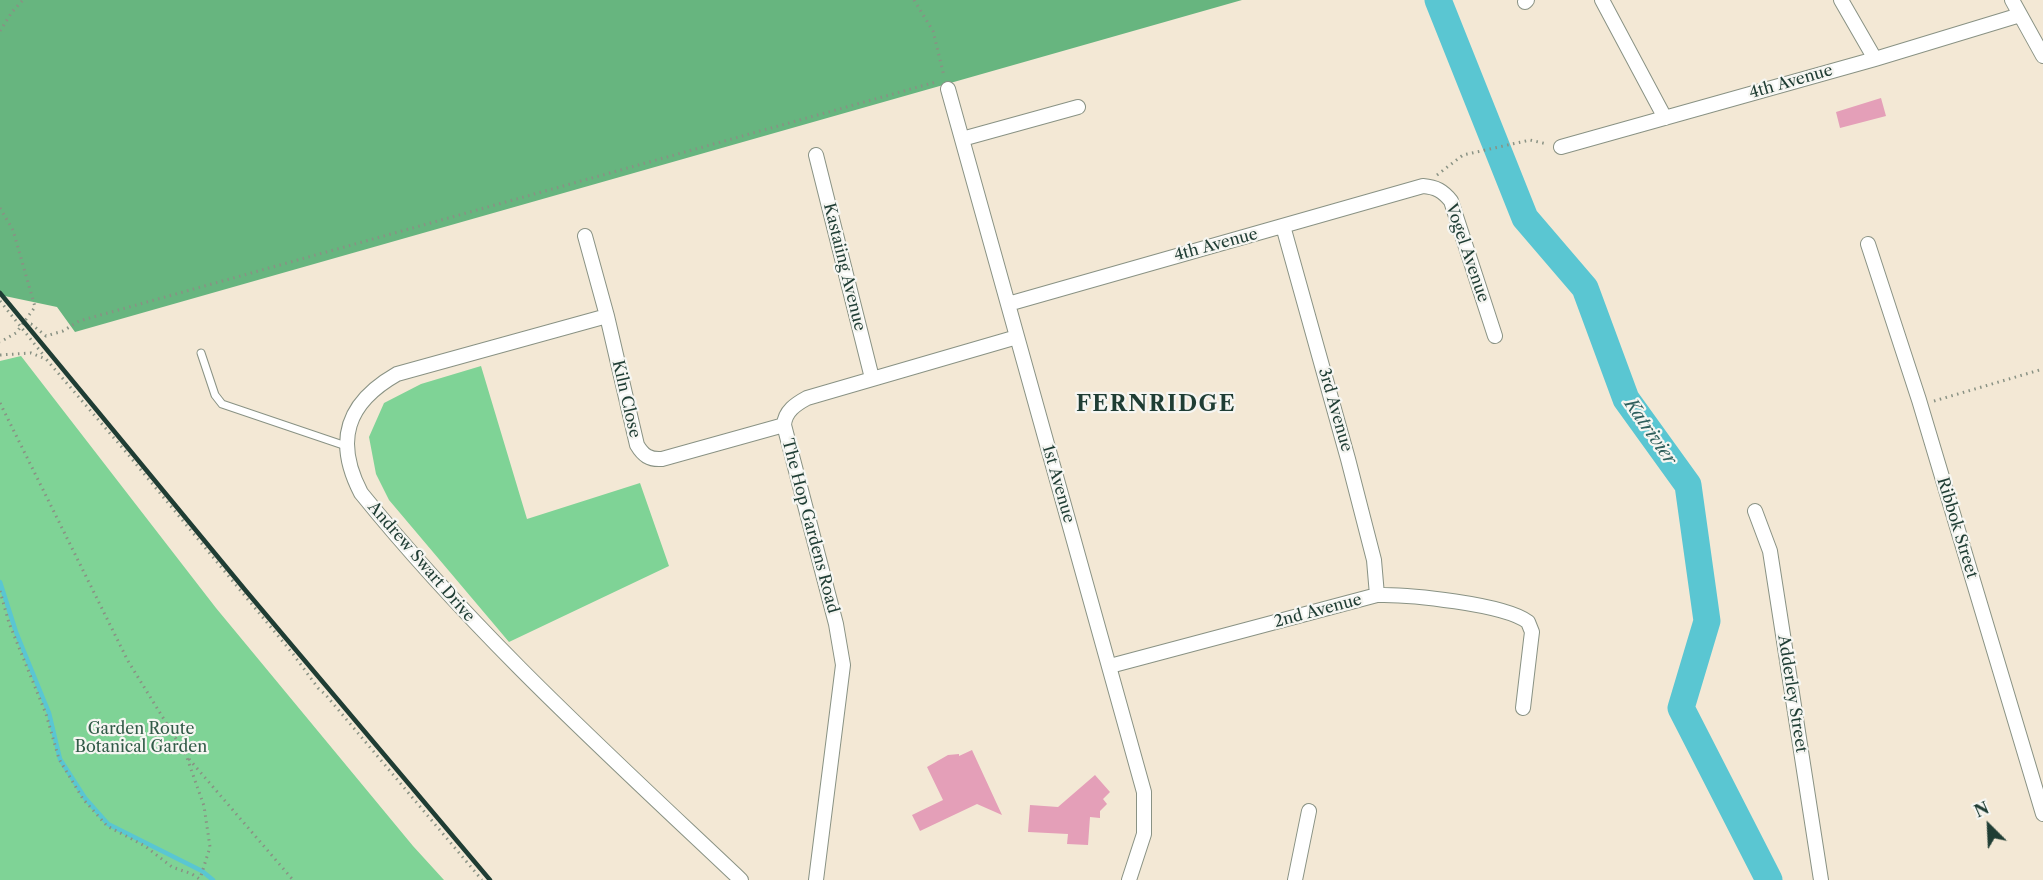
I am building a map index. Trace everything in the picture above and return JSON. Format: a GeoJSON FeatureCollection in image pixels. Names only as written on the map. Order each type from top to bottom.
{"type":"FeatureCollection","features":[{"type":"Feature","properties":{"kind":"street"},"geometry":{"type":"LineString","coordinates":[[1602,0],[1665,118]]}},
{"type":"Feature","properties":{"kind":"street"},"geometry":{"type":"LineString","coordinates":[[1841,0],[1875,59]]}},
{"type":"Feature","properties":{"kind":"street"},"geometry":{"type":"LineString","coordinates":[[2012,0],[2043,56]]}},
{"type":"Feature","properties":{"kind":"street","name":"4th Avenue"},"geometry":{"type":"LineString","coordinates":[[1560,147],[1875,59],[2020,15]]}},
{"type":"Feature","properties":{"kind":"street","name":"1st Avenue"},"geometry":{"type":"LineString","coordinates":[[948,89],[1144,792],[1144,834],[1129,880]]}},
{"type":"Feature","properties":{"kind":"street"},"geometry":{"type":"LineString","coordinates":[[962,140],[1078,107]]}},
{"type":"Feature","properties":{"kind":"street","name":"Kastaiing Avenue"},"geometry":{"type":"LineString","coordinates":[[816,156],[872,378]]}},
{"type":"Feature","properties":{"kind":"street","name":"4th Avenue"},"geometry":{"type":"LineString","coordinates":[[1008,304],[1423,186]]}},
{"type":"Feature","properties":{"kind":"street","name":"Vogel Avenue"},"geometry":{"type":"LineString","coordinates":[[1423,186],[1439,189],[1451,201],[1495,336]]}},
{"type":"Feature","properties":{"kind":"street","name":"3rd Avenue"},"geometry":{"type":"LineString","coordinates":[[1283,226],[1371,548],[1377,596]]}},
{"type":"Feature","properties":{"kind":"street","name":"Kiln Close"},"geometry":{"type":"LineString","coordinates":[[585,236],[607,316],[637,445],[648,458],[662,459],[784,425]]}},
{"type":"Feature","properties":{"kind":"street","name":"Ribbok Street"},"geometry":{"type":"LineString","coordinates":[[1868,244],[1921,405],[2043,813]]}},
{"type":"Feature","properties":{"kind":"street","name":"Andrew Swart Drive"},"geometry":{"type":"LineString","coordinates":[[607,316],[397,374],[381,383],[366,395],[353,418],[346,446],[351,474],[362,493],[475,624],[625,771],[741,880]]}},
{"type":"Feature","properties":{"kind":"street","name":"The Hop Gardens Road"},"geometry":{"type":"LineString","coordinates":[[816,880],[843,665],[836,624],[784,419],[792,408],[807,398],[1017,337]]}},
{"type":"Feature","properties":{"kind":"street","name":"Adderley Street"},"geometry":{"type":"LineString","coordinates":[[1755,510],[1770,551],[1821,880]]}},
{"type":"Feature","properties":{"kind":"street","name":"2nd Avenue"},"geometry":{"type":"LineString","coordinates":[[1110,666],[1377,596],[1395,595],[1503,611],[1528,621],[1532,632],[1522,708]]}},
{"type":"Feature","properties":{"kind":"street"},"geometry":{"type":"LineString","coordinates":[[1295,880],[1309,811]]}},
{"type":"Feature","properties":{"kind":"lane"},"geometry":{"type":"LineString","coordinates":[[201,353],[215,395],[222,404],[346,446]]}},
{"type":"Feature","properties":{"kind":"path"},"geometry":{"type":"LineString","coordinates":[[0,31],[22,0]]}},
{"type":"Feature","properties":{"kind":"path"},"geometry":{"type":"LineString","coordinates":[[25,323],[31,324],[46,336],[63,331],[79,321],[944,81],[933,31],[914,0]]}},
{"type":"Feature","properties":{"kind":"path"},"geometry":{"type":"LineString","coordinates":[[1423,186],[1463,155],[1530,140],[1560,147]]}},
{"type":"Feature","properties":{"kind":"path"},"geometry":{"type":"LineString","coordinates":[[0,208],[13,231],[35,307],[16,333],[0,342]]}},
{"type":"Feature","properties":{"kind":"path"},"geometry":{"type":"LineString","coordinates":[[0,301],[293,654],[318,688],[333,702],[482,880]]}},
{"type":"Feature","properties":{"kind":"path"},"geometry":{"type":"LineString","coordinates":[[0,355],[31,353],[46,358]]}},
{"type":"Feature","properties":{"kind":"path"},"geometry":{"type":"LineString","coordinates":[[1921,405],[2043,369]]}},
{"type":"Feature","properties":{"kind":"path"},"geometry":{"type":"LineString","coordinates":[[0,403],[128,661],[186,755],[293,880]]}},
{"type":"Feature","properties":{"kind":"path"},"geometry":{"type":"LineString","coordinates":[[0,591],[9,623],[46,714],[58,759],[83,799],[107,826],[145,846],[172,867],[201,879],[203,864],[210,847],[204,806],[186,755]]}},
{"type":"Feature","properties":{"kind":"green space"},"geometry":{"type":"Polygon","coordinates":[[[0,0],[1242,0],[75,332],[57,307],[0,295],[0,0]]]}},
{"type":"Feature","properties":{"kind":"green space","name":"Garden Route Botanical Garden"},"geometry":{"type":"Polygon","coordinates":[[[21,356],[216,608],[413,846],[444,880],[0,880],[0,361],[21,356]]]}},
{"type":"Feature","properties":{"kind":"green space"},"geometry":{"type":"Polygon","coordinates":[[[481,366],[527,519],[640,483],[669,566],[509,642],[389,500],[376,474],[369,437],[384,403],[421,384],[481,366]]]}},
{"type":"Feature","properties":{"kind":"building"},"geometry":{"type":"Polygon","coordinates":[[[1881,98],[1886,116],[1840,128],[1836,112],[1881,98]]]}},
{"type":"Feature","properties":{"kind":"building"},"geometry":{"type":"Polygon","coordinates":[[[972,750],[1002,815],[977,804],[920,831],[912,815],[943,800],[927,767],[948,755],[959,754],[959,756],[972,750]]]}},
{"type":"Feature","properties":{"kind":"building"},"geometry":{"type":"Polygon","coordinates":[[[1095,775],[1110,792],[1103,799],[1107,804],[1100,811],[1100,818],[1090,817],[1088,845],[1067,844],[1068,834],[1028,832],[1030,805],[1058,807],[1095,775]]]}},
{"type":"Feature","properties":{"kind":"waterway","name":"Katrivier"},"geometry":{"type":"LineString","coordinates":[[1438,0],[1525,218],[1585,288],[1626,399],[1688,485],[1707,621],[1681,708],[1769,880]]}},
{"type":"Feature","properties":{"kind":"waterway"},"geometry":{"type":"LineString","coordinates":[[0,582],[16,632],[49,713],[60,759],[85,798],[108,824],[202,871],[213,880]]}},
{"type":"Feature","properties":{"kind":"railway"},"geometry":{"type":"LineString","coordinates":[[0,293],[246,591],[490,880]]}},
{"type":"Feature","properties":{"kind":"district","name":"FERNRIDGE"},"geometry":{"type":"Point","coordinates":[1156,405]}}]}
